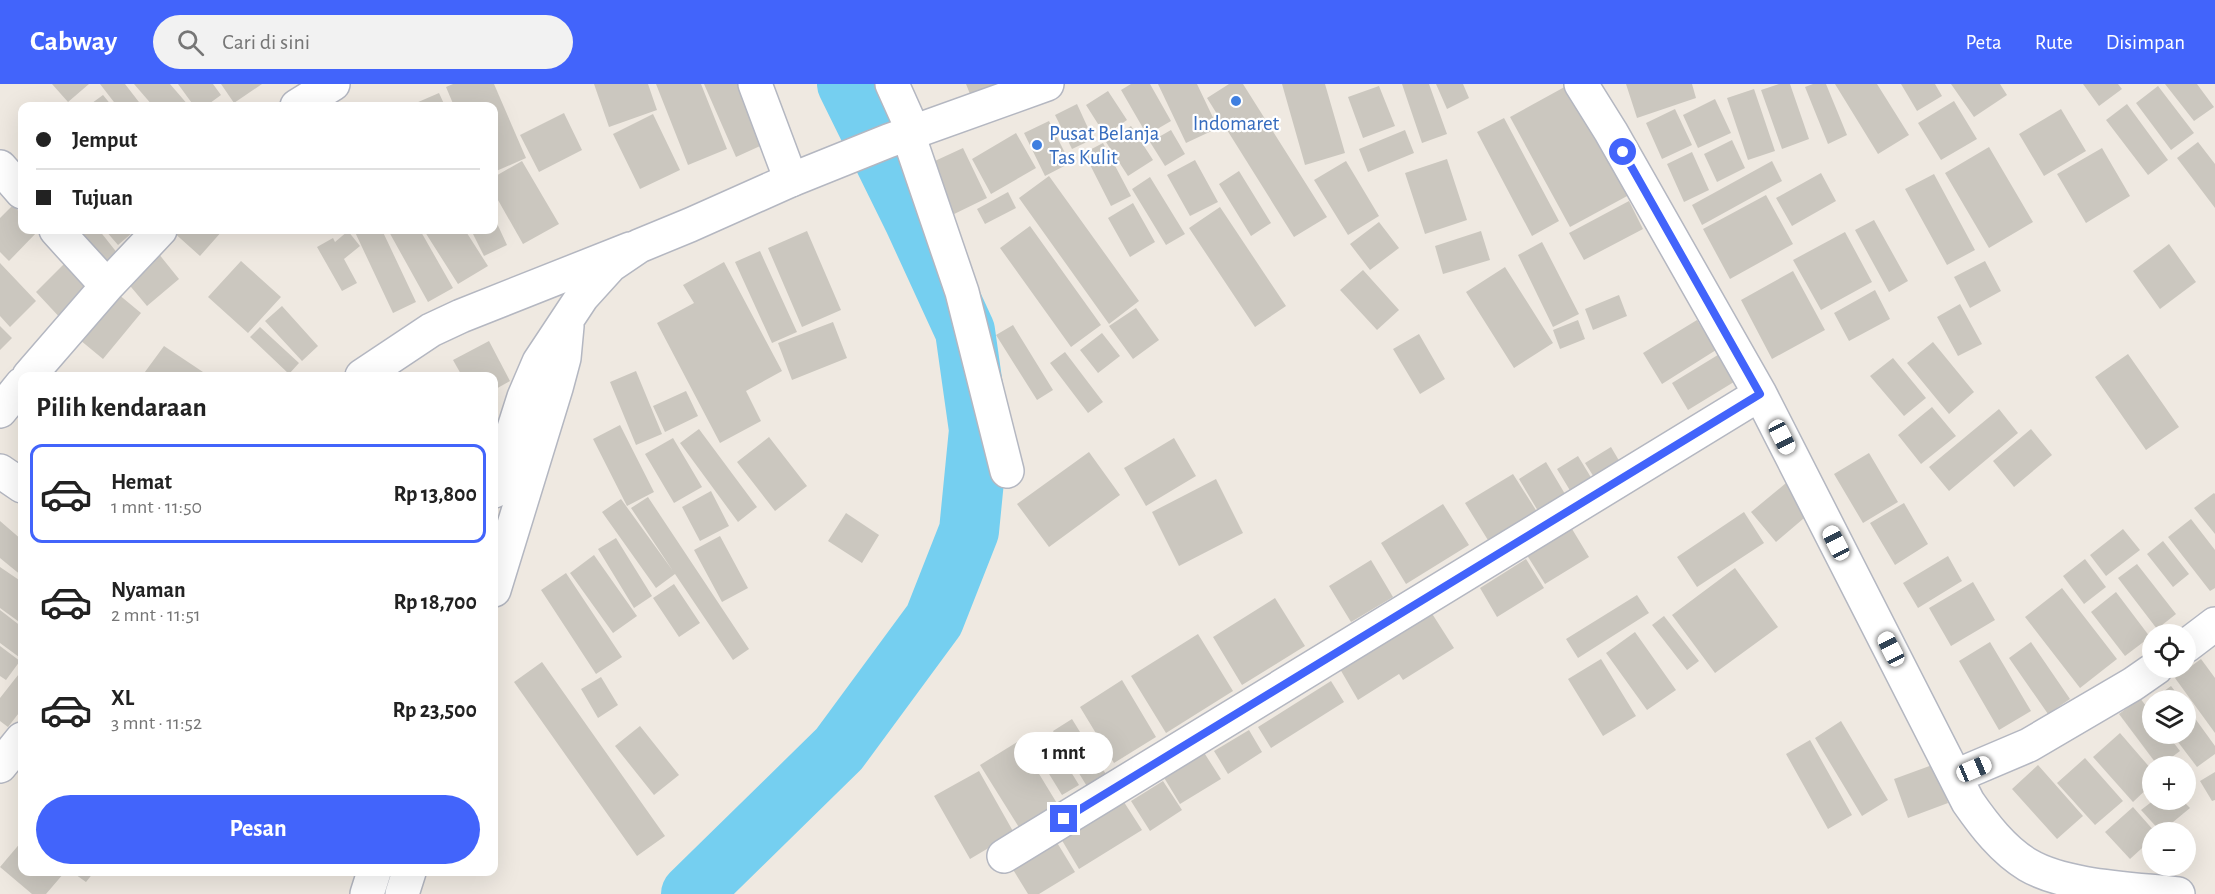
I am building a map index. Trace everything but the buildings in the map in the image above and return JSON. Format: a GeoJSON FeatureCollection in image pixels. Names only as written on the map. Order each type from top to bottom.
{"type":"FeatureCollection","features":[{"type":"Feature","properties":{"kind":"street"},"geometry":{"type":"LineString","coordinates":[[304,102],[333,84]]}},
{"type":"Feature","properties":{"kind":"street"},"geometry":{"type":"LineString","coordinates":[[755,84],[795,178]]}},
{"type":"Feature","properties":{"kind":"street"},"geometry":{"type":"LineString","coordinates":[[892,84],[903,136],[962,292],[1007,471]]}},
{"type":"Feature","properties":{"kind":"street"},"geometry":{"type":"LineString","coordinates":[[368,372],[431,330],[451,320],[690,225],[795,178],[1047,84]]}},
{"type":"Feature","properties":{"kind":"street"},"geometry":{"type":"LineString","coordinates":[[1581,84],[1617,142],[1760,394],[1968,802],[1989,832],[2016,857],[2038,870],[2074,881],[2178,894]]}},
{"type":"Feature","properties":{"kind":"street"},"geometry":{"type":"LineString","coordinates":[[0,167],[18,187]]}},
{"type":"Feature","properties":{"kind":"street"},"geometry":{"type":"LineString","coordinates":[[60,234],[107,285]]}},
{"type":"Feature","properties":{"kind":"street"},"geometry":{"type":"LineString","coordinates":[[32,372],[107,285],[156,234]]}},
{"type":"Feature","properties":{"kind":"street"},"geometry":{"type":"LineString","coordinates":[[498,550],[504,490],[524,397],[539,362],[594,282],[611,265],[639,246]]}},
{"type":"Feature","properties":{"kind":"street"},"geometry":{"type":"LineString","coordinates":[[0,411],[18,389]]}},
{"type":"Feature","properties":{"kind":"street"},"geometry":{"type":"LineString","coordinates":[[1004,856],[1760,394]]}},
{"type":"Feature","properties":{"kind":"street"},"geometry":{"type":"LineString","coordinates":[[0,471],[18,483]]}},
{"type":"Feature","properties":{"kind":"street"},"geometry":{"type":"LineString","coordinates":[[2196,638],[2215,624]]}},
{"type":"Feature","properties":{"kind":"street"},"geometry":{"type":"LineString","coordinates":[[1956,776],[2029,745],[2142,678]]}},
{"type":"Feature","properties":{"kind":"street"},"geometry":{"type":"LineString","coordinates":[[0,766],[18,744]]}},
{"type":"Feature","properties":{"kind":"street"},"geometry":{"type":"LineString","coordinates":[[367,894],[373,876]]}},
{"type":"Feature","properties":{"kind":"street"},"geometry":{"type":"LineString","coordinates":[[402,894],[408,876]]}},
{"type":"Feature","properties":{"kind":"waterway"},"geometry":{"type":"LineString","coordinates":[[691,894],[839,749],[934,620],[969,531],[979,430],[965,331],[914,220],[847,84]]}},
{"type":"Feature","properties":{"kind":"place","name":"Indomaret"},"geometry":{"type":"Point","coordinates":[1236,101]}},
{"type":"Feature","properties":{"kind":"place","name":"Pusat Belanja Tas Kulit"},"geometry":{"type":"Point","coordinates":[1037,145]}},
{"type":"Feature","properties":{"kind":"route"},"geometry":{"type":"LineString","coordinates":[[1064,819],[1760,394],[1623,152]]}}]}
